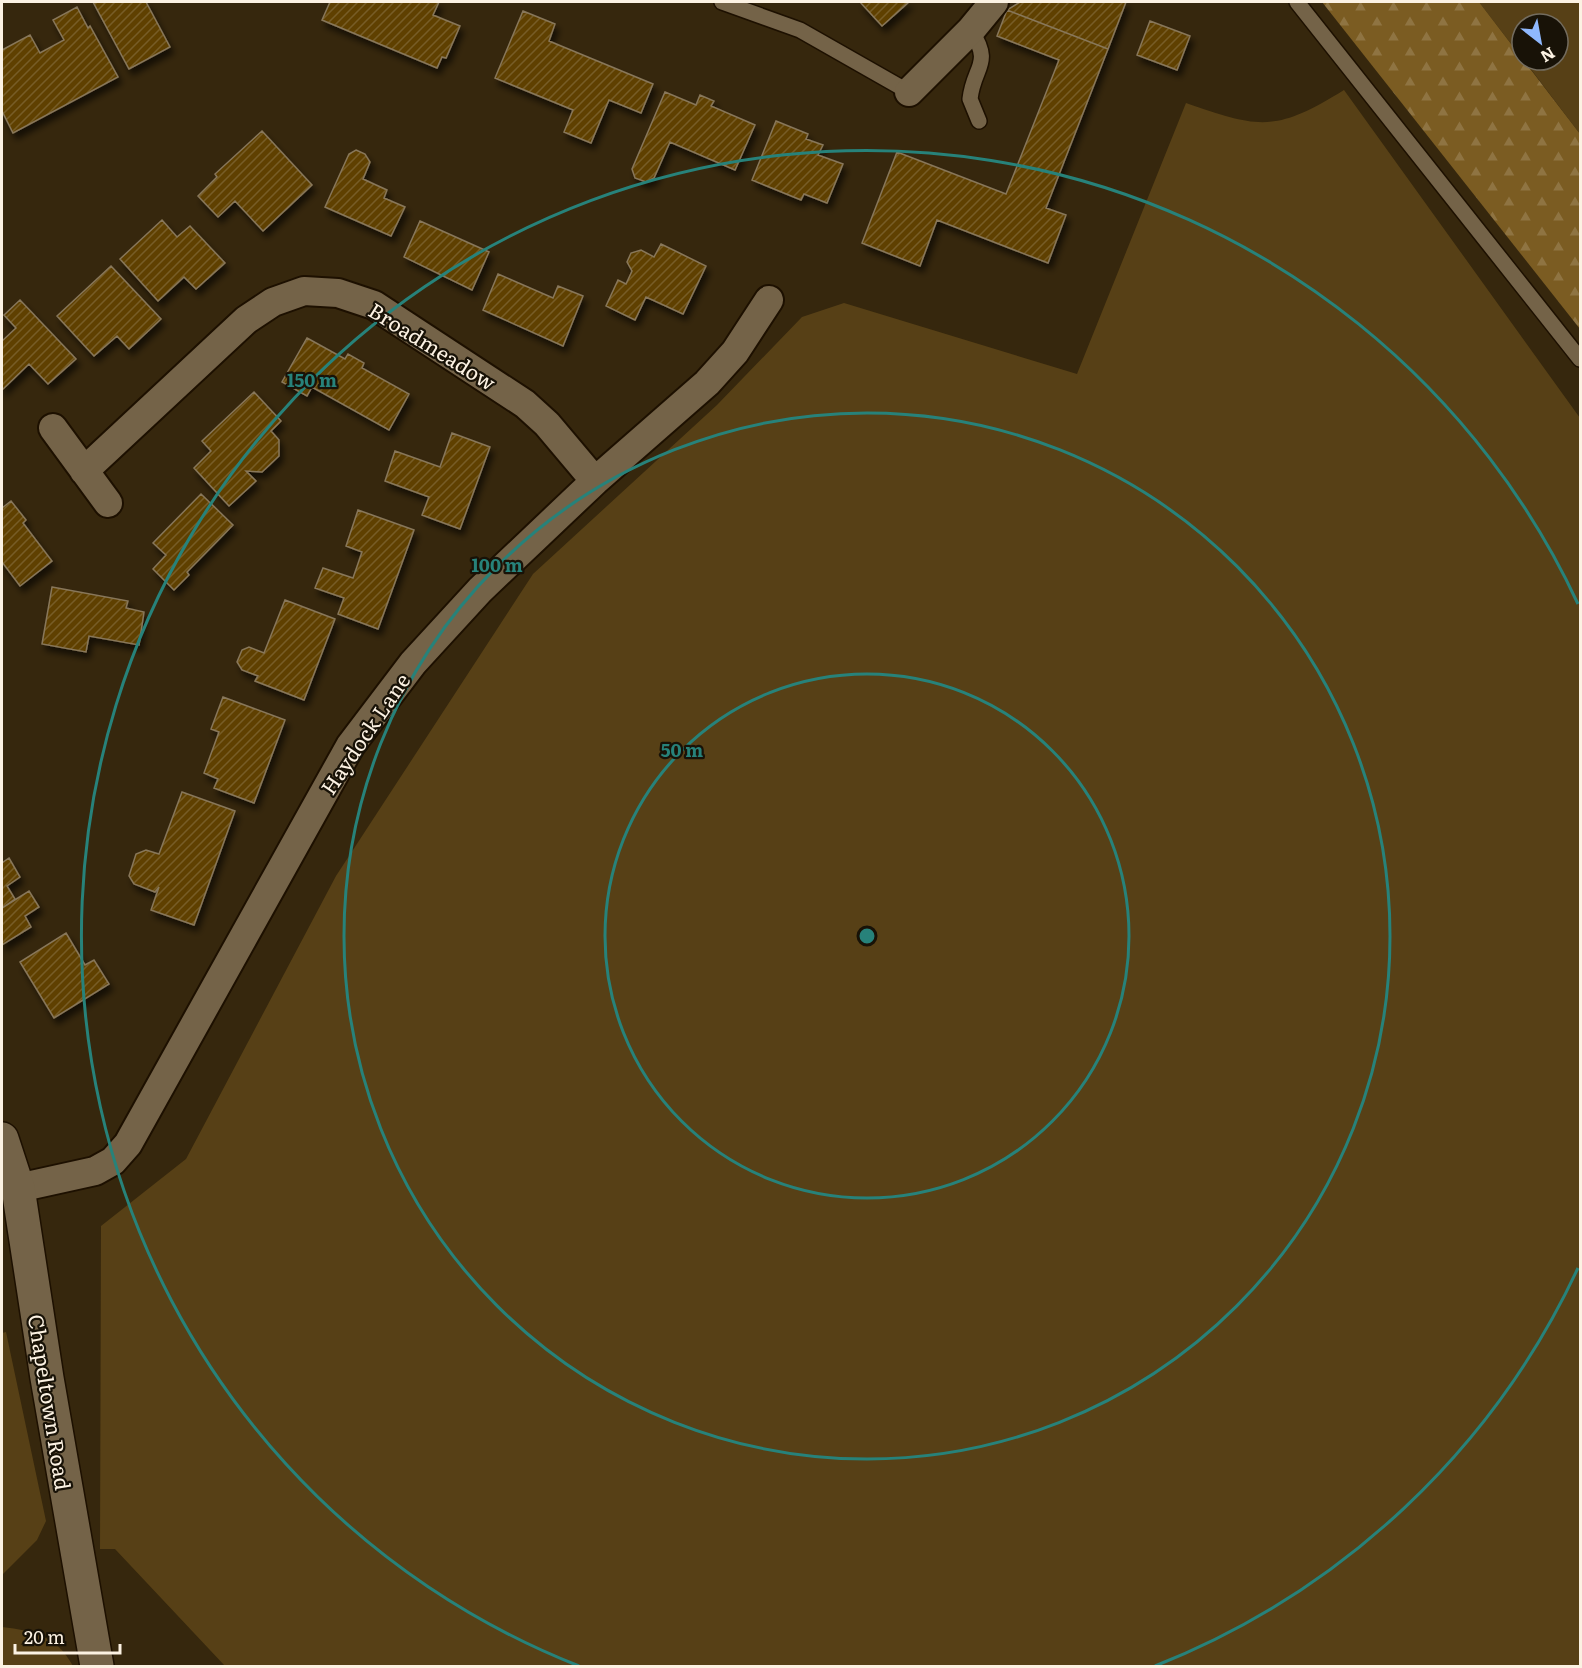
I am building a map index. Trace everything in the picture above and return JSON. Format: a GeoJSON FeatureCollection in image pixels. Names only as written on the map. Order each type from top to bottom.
{"type":"FeatureCollection","features":[{"type":"Feature","properties":{"kind":"main road","name":"Chapeltown Road"},"geometry":{"type":"LineString","coordinates":[[2,1139],[18,1188],[46,1378],[97,1666]]}},
{"type":"Feature","properties":{"kind":"street"},"geometry":{"type":"LineString","coordinates":[[909,92],[971,30],[994,2]]}},
{"type":"Feature","properties":{"kind":"street","name":"Broadmeadow"},"geometry":{"type":"LineString","coordinates":[[84,471],[246,320],[273,302],[304,291],[338,293],[374,305],[499,384],[547,424],[595,481]]}},
{"type":"Feature","properties":{"kind":"street","name":"Haydock Lane"},"geometry":{"type":"LineString","coordinates":[[18,1188],[95,1171],[113,1161],[128,1144],[350,746],[413,663],[480,590],[595,481],[707,383],[735,352],[769,300]]}},
{"type":"Feature","properties":{"kind":"street"},"geometry":{"type":"LineString","coordinates":[[53,428],[108,503]]}},
{"type":"Feature","properties":{"kind":"lane"},"geometry":{"type":"LineString","coordinates":[[722,2],[800,30],[909,92]]}},
{"type":"Feature","properties":{"kind":"lane"},"geometry":{"type":"LineString","coordinates":[[1297,2],[1581,358]]}},
{"type":"Feature","properties":{"kind":"lane"},"geometry":{"type":"LineString","coordinates":[[971,30],[982,48],[983,57],[970,99],[979,121]]}},
{"type":"Feature","properties":{"kind":"shaded area"},"geometry":{"type":"Polygon","coordinates":[[[1479,2],[1580,2],[1580,134],[1533,72],[1570,72],[1570,12],[1510,12],[1510,42],[1479,2]]]}},
{"type":"Feature","properties":{"kind":"shaded area"},"geometry":{"type":"Polygon","coordinates":[[[1344,90],[1580,418],[1580,1666],[225,1666],[115,1549],[100,1549],[101,1226],[186,1159],[336,876],[533,574],[717,405],[802,317],[844,303],[1077,374],[1186,103],[1232,118],[1267,122],[1301,113],[1344,90]]]}},
{"type":"Feature","properties":{"kind":"shaded area"},"geometry":{"type":"Polygon","coordinates":[[[6,1332],[46,1521],[37,1540],[2,1575],[2,1333],[6,1332]]]}},
{"type":"Feature","properties":{"kind":"shaded area"},"geometry":{"type":"Polygon","coordinates":[[[2,1627],[43,1637],[60,1648],[73,1666],[2,1666],[2,1627]]]}},
{"type":"Feature","properties":{"kind":"green space"},"geometry":{"type":"Polygon","coordinates":[[[1322,2],[1479,2],[1510,43],[1510,72],[1533,72],[1580,134],[1580,329],[1322,2]]]}},
{"type":"Feature","properties":{"kind":"building"},"geometry":{"type":"Polygon","coordinates":[[[93,2],[146,2],[170,47],[129,69],[93,2]]]}},
{"type":"Feature","properties":{"kind":"building"},"geometry":{"type":"Polygon","coordinates":[[[330,2],[439,2],[433,15],[460,26],[446,58],[442,57],[437,68],[322,20],[330,2]]]}},
{"type":"Feature","properties":{"kind":"building"},"geometry":{"type":"Polygon","coordinates":[[[860,2],[909,2],[882,26],[860,2]]]}},
{"type":"Feature","properties":{"kind":"building"},"geometry":{"type":"Polygon","coordinates":[[[1020,2],[1126,2],[1108,49],[1007,10],[1020,2]]]}},
{"type":"Feature","properties":{"kind":"building"},"geometry":{"type":"Polygon","coordinates":[[[77,7],[118,77],[13,133],[2,111],[2,50],[30,35],[40,53],[64,40],[53,20],[77,7]]]}},
{"type":"Feature","properties":{"kind":"building"},"geometry":{"type":"Polygon","coordinates":[[[1007,10],[1108,49],[1046,208],[1066,215],[1048,263],[937,220],[920,266],[862,243],[897,152],[1006,194],[1059,60],[997,36],[1007,10]]]}},
{"type":"Feature","properties":{"kind":"building"},"geometry":{"type":"Polygon","coordinates":[[[523,11],[555,24],[549,41],[653,84],[641,113],[609,100],[591,143],[564,132],[573,110],[495,78],[523,11]]]}},
{"type":"Feature","properties":{"kind":"building"},"geometry":{"type":"Polygon","coordinates":[[[1150,21],[1190,36],[1177,70],[1137,55],[1150,21]]]}},
{"type":"Feature","properties":{"kind":"building"},"geometry":{"type":"Polygon","coordinates":[[[665,92],[696,105],[700,95],[714,101],[711,106],[755,125],[735,170],[670,142],[654,178],[646,182],[635,178],[632,169],[665,92]]]}},
{"type":"Feature","properties":{"kind":"building"},"geometry":{"type":"Polygon","coordinates":[[[776,121],[808,134],[806,139],[823,145],[818,155],[843,164],[827,203],[804,194],[801,200],[752,180],[776,121]]]}},
{"type":"Feature","properties":{"kind":"building"},"geometry":{"type":"Polygon","coordinates":[[[262,131],[312,185],[263,231],[235,201],[218,217],[198,196],[217,177],[215,174],[262,131]]]}},
{"type":"Feature","properties":{"kind":"building"},"geometry":{"type":"Polygon","coordinates":[[[356,150],[365,154],[370,162],[363,179],[387,190],[384,198],[405,207],[391,236],[325,207],[349,154],[356,150]]]}},
{"type":"Feature","properties":{"kind":"building"},"geometry":{"type":"Polygon","coordinates":[[[162,220],[177,237],[190,226],[225,263],[196,289],[184,277],[158,301],[120,259],[162,220]]]}},
{"type":"Feature","properties":{"kind":"building"},"geometry":{"type":"Polygon","coordinates":[[[420,221],[489,252],[472,290],[404,257],[420,221]]]}},
{"type":"Feature","properties":{"kind":"building"},"geometry":{"type":"Polygon","coordinates":[[[661,244],[706,266],[683,314],[646,297],[635,320],[606,306],[618,280],[626,284],[632,271],[627,262],[631,253],[641,250],[654,257],[661,244]]]}},
{"type":"Feature","properties":{"kind":"building"},"geometry":{"type":"Polygon","coordinates":[[[111,266],[161,319],[129,349],[117,336],[94,356],[57,316],[111,266]]]}},
{"type":"Feature","properties":{"kind":"building"},"geometry":{"type":"Polygon","coordinates":[[[498,274],[553,298],[558,286],[583,296],[563,346],[483,310],[498,274]]]}},
{"type":"Feature","properties":{"kind":"building"},"geometry":{"type":"Polygon","coordinates":[[[20,300],[76,359],[48,384],[29,364],[2,390],[2,341],[16,328],[4,315],[20,300]]]}},
{"type":"Feature","properties":{"kind":"building"},"geometry":{"type":"Polygon","coordinates":[[[307,338],[345,359],[348,354],[364,363],[362,368],[409,394],[389,430],[312,387],[307,396],[282,382],[307,338]]]}},
{"type":"Feature","properties":{"kind":"building"},"geometry":{"type":"Polygon","coordinates":[[[254,392],[281,421],[271,431],[279,440],[279,456],[262,472],[246,471],[256,481],[229,506],[194,468],[211,451],[202,441],[254,392]]]}},
{"type":"Feature","properties":{"kind":"building"},"geometry":{"type":"Polygon","coordinates":[[[452,433],[490,447],[460,529],[422,515],[429,497],[385,481],[395,451],[440,467],[452,433]]]}},
{"type":"Feature","properties":{"kind":"building"},"geometry":{"type":"Polygon","coordinates":[[[201,494],[233,525],[187,572],[189,575],[174,590],[153,569],[166,555],[153,543],[201,494]]]}},
{"type":"Feature","properties":{"kind":"building"},"geometry":{"type":"Polygon","coordinates":[[[11,501],[26,520],[23,523],[52,561],[20,586],[2,562],[2,508],[11,501]]]}},
{"type":"Feature","properties":{"kind":"building"},"geometry":{"type":"Polygon","coordinates":[[[358,510],[414,530],[378,629],[338,614],[344,598],[315,588],[323,568],[353,578],[362,552],[346,546],[358,510]]]}},
{"type":"Feature","properties":{"kind":"building"},"geometry":{"type":"Polygon","coordinates":[[[52,587],[128,601],[126,608],[144,612],[139,645],[89,636],[86,652],[42,644],[52,587]]]}},
{"type":"Feature","properties":{"kind":"building"},"geometry":{"type":"Polygon","coordinates":[[[285,600],[335,619],[304,700],[255,681],[258,676],[242,670],[237,662],[242,650],[249,647],[264,653],[285,600]]]}},
{"type":"Feature","properties":{"kind":"building"},"geometry":{"type":"Polygon","coordinates":[[[223,697],[285,720],[254,803],[214,788],[218,779],[204,773],[219,732],[211,729],[223,697]]]}},
{"type":"Feature","properties":{"kind":"building"},"geometry":{"type":"Polygon","coordinates":[[[182,792],[235,811],[194,925],[151,910],[159,887],[155,892],[134,884],[129,876],[136,854],[146,850],[159,854],[182,792]]]}},
{"type":"Feature","properties":{"kind":"building"},"geometry":{"type":"Polygon","coordinates":[[[9,858],[20,877],[7,886],[15,899],[2,908],[2,863],[9,858]]]}},
{"type":"Feature","properties":{"kind":"building"},"geometry":{"type":"Polygon","coordinates":[[[29,891],[39,907],[25,916],[31,927],[2,945],[2,908],[29,891]]]}},
{"type":"Feature","properties":{"kind":"building"},"geometry":{"type":"Polygon","coordinates":[[[66,933],[85,965],[94,960],[109,984],[54,1018],[20,962],[66,933]]]}}]}
